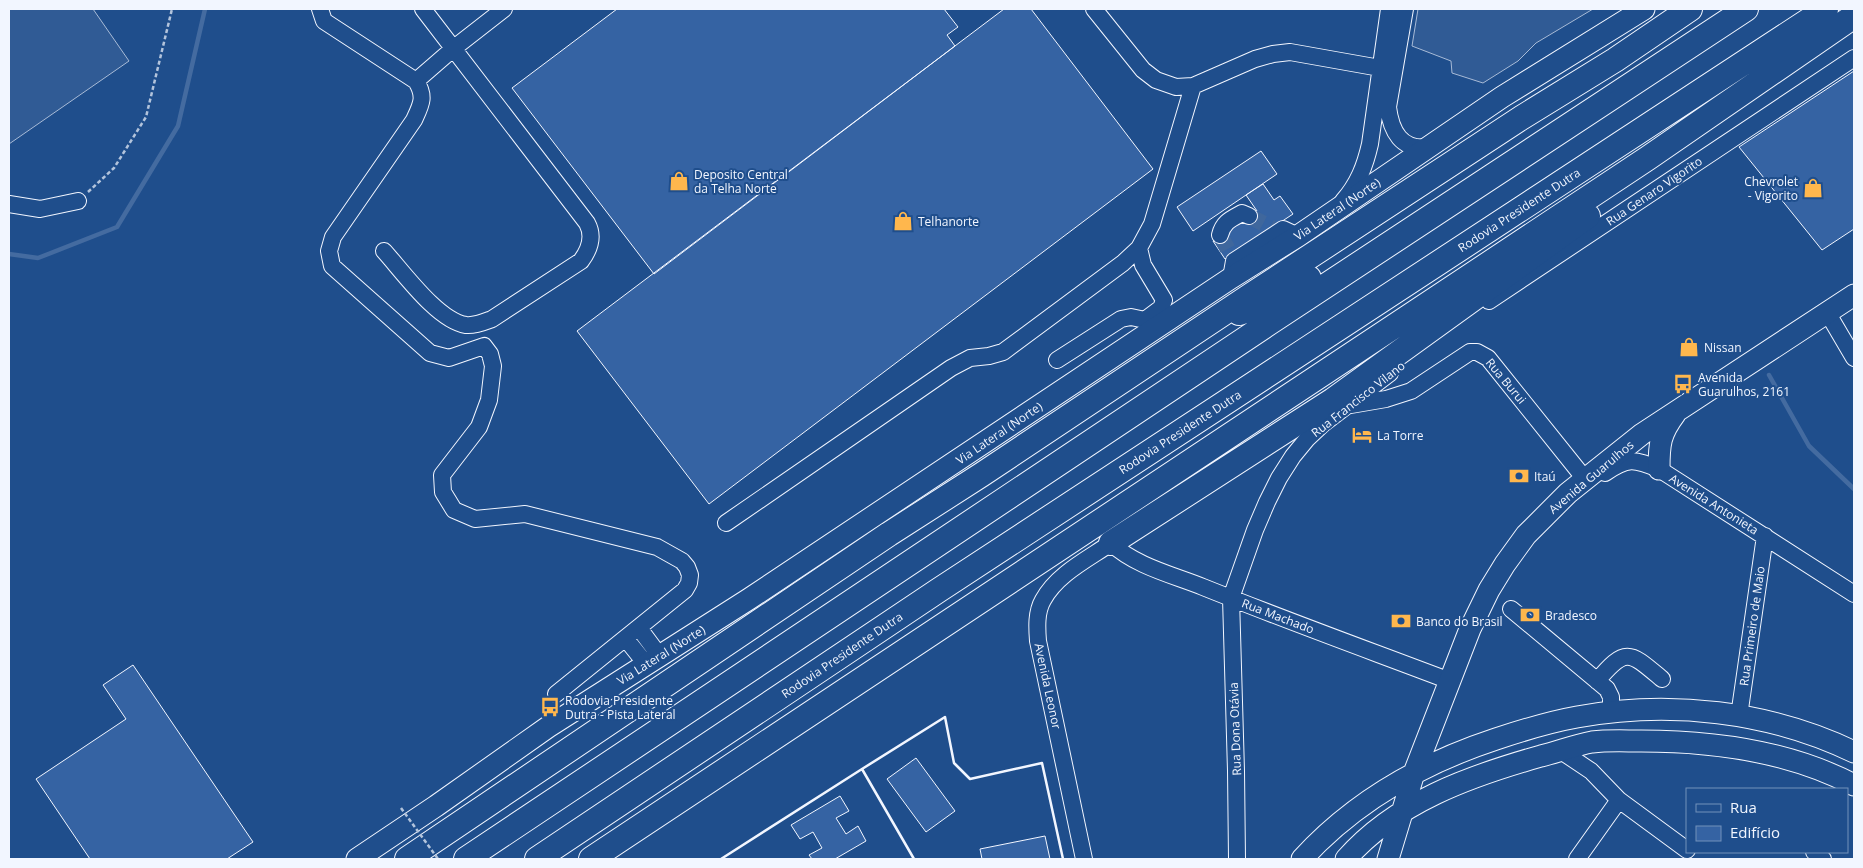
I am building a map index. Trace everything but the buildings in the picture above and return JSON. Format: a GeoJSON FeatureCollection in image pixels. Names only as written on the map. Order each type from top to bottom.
{"type":"FeatureCollection","features":[{"type":"Feature","properties":{"kind":"highway"},"geometry":{"type":"LineString","coordinates":[[407,859],[881,540],[1521,118],[1615,60],[1690,9]]}},
{"type":"Feature","properties":{"kind":"highway"},"geometry":{"type":"LineString","coordinates":[[1211,322],[1269,303],[1380,235],[1726,9]]}},
{"type":"Feature","properties":{"kind":"highway"},"geometry":{"type":"LineString","coordinates":[[466,859],[591,774],[1091,444],[1271,322],[1746,9]]}},
{"type":"Feature","properties":{"kind":"highway","name":"Rodovia Presidente Dutra"},"geometry":{"type":"LineString","coordinates":[[537,859],[947,584],[1826,9]]}},
{"type":"Feature","properties":{"kind":"highway"},"geometry":{"type":"LineString","coordinates":[[591,859],[1648,158],[1854,16]]}},
{"type":"Feature","properties":{"kind":"highway"},"geometry":{"type":"LineString","coordinates":[[1111,543],[1333,400],[1597,210],[1630,181],[1648,158]]}},
{"type":"Feature","properties":{"kind":"highway"},"geometry":{"type":"LineString","coordinates":[[562,859],[610,821],[623,802]]}},
{"type":"Feature","properties":{"kind":"main road","name":"Via Lateral (Norte)"},"geometry":{"type":"LineString","coordinates":[[357,859],[436,806],[548,726],[757,594],[1232,265],[1285,231],[1335,211],[1537,74],[1644,9]]}},
{"type":"Feature","properties":{"kind":"main road","name":"Avenida Guarulhos"},"geometry":{"type":"LineString","coordinates":[[1388,859],[1470,629],[1489,590],[1526,535],[1568,493],[1642,434],[1854,295]]}},
{"type":"Feature","properties":{"kind":"main road"},"geometry":{"type":"LineString","coordinates":[[1658,469],[1659,445],[1664,428],[1678,409]]}},
{"type":"Feature","properties":{"kind":"main road"},"geometry":{"type":"LineString","coordinates":[[1302,859],[1330,830],[1423,761],[1536,726],[1576,717],[1648,709],[1739,716],[1806,732],[1854,752]]}},
{"type":"Feature","properties":{"kind":"main road"},"geometry":{"type":"LineString","coordinates":[[1517,763],[1516,750],[1518,742],[1522,736],[1536,726]]}},
{"type":"Feature","properties":{"kind":"main road"},"geometry":{"type":"LineString","coordinates":[[1346,859],[1378,828],[1404,810],[1448,788],[1517,763],[1592,742],[1666,741],[1728,746],[1771,754],[1799,762],[1854,785]]}},
{"type":"Feature","properties":{"kind":"main road"},"geometry":{"type":"LineString","coordinates":[[1423,761],[1448,788]]}},
{"type":"Feature","properties":{"kind":"street"},"geometry":{"type":"LineString","coordinates":[[320,9],[324,22],[416,82],[422,90],[422,102],[414,120],[333,237],[329,251],[332,266],[430,353],[449,358],[484,346]]}},
{"type":"Feature","properties":{"kind":"street"},"geometry":{"type":"LineString","coordinates":[[384,251],[432,305],[450,319],[466,325],[492,319],[581,261],[589,247],[591,238],[587,223],[423,9]]}},
{"type":"Feature","properties":{"kind":"street"},"geometry":{"type":"LineString","coordinates":[[416,82],[454,48],[504,9]]}},
{"type":"Feature","properties":{"kind":"street"},"geometry":{"type":"LineString","coordinates":[[1094,9],[1143,70],[1156,80],[1176,88],[1193,86],[1255,59],[1290,52],[1380,68]]}},
{"type":"Feature","properties":{"kind":"street"},"geometry":{"type":"LineString","coordinates":[[1335,211],[1350,193],[1365,163],[1370,144],[1389,9]]}},
{"type":"Feature","properties":{"kind":"street"},"geometry":{"type":"LineString","coordinates":[[1405,9],[1388,107],[1390,120],[1395,132],[1403,141],[1419,148],[1429,147]]}},
{"type":"Feature","properties":{"kind":"street","name":"Rua Genaro Vigorito"},"geometry":{"type":"LineString","coordinates":[[1454,324],[1854,58]]}},
{"type":"Feature","properties":{"kind":"street"},"geometry":{"type":"LineString","coordinates":[[726,523],[950,368],[970,358],[997,355],[1003,352],[1123,263],[1139,248],[1152,224],[1159,206],[1193,86]]}},
{"type":"Feature","properties":{"kind":"street"},"geometry":{"type":"LineString","coordinates":[[9,204],[40,209],[78,201]]}},
{"type":"Feature","properties":{"kind":"street"},"geometry":{"type":"LineString","coordinates":[[1220,235],[1222,227],[1232,219],[1242,214],[1249,216]]}},
{"type":"Feature","properties":{"kind":"street"},"geometry":{"type":"LineString","coordinates":[[1057,360],[1121,319],[1131,317],[1144,320],[1162,308],[1164,304],[1163,295],[1143,265],[1139,248]]}},
{"type":"Feature","properties":{"kind":"street"},"geometry":{"type":"LineString","coordinates":[[1827,312],[1854,358]]}},
{"type":"Feature","properties":{"kind":"street"},"geometry":{"type":"LineString","coordinates":[[484,346],[492,319]]}},
{"type":"Feature","properties":{"kind":"street","name":"Rua Francisco Vilano"},"geometry":{"type":"LineString","coordinates":[[1231,598],[1255,530],[1278,478],[1307,439],[1346,406],[1454,324]]}},
{"type":"Feature","properties":{"kind":"street"},"geometry":{"type":"LineString","coordinates":[[484,346],[490,354],[493,366],[489,400],[479,427],[442,474],[443,492],[454,510],[475,518],[525,514],[657,547],[682,561],[690,575],[689,583],[685,590],[556,694]]}},
{"type":"Feature","properties":{"kind":"street","name":"Rua Burui"},"geometry":{"type":"LineString","coordinates":[[1346,406],[1386,399],[1411,391],[1466,354],[1477,352],[1488,358],[1586,479]]}},
{"type":"Feature","properties":{"kind":"street","name":"Avenida Antonieta"},"geometry":{"type":"LineString","coordinates":[[1568,493],[1586,486],[1615,466],[1627,461],[1640,462],[1658,469],[1854,594]]}},
{"type":"Feature","properties":{"kind":"street","name":"Rua Primeiro de Maio"},"geometry":{"type":"LineString","coordinates":[[1739,716],[1765,536]]}},
{"type":"Feature","properties":{"kind":"street","name":"Rua Machado"},"geometry":{"type":"LineString","coordinates":[[1111,543],[1119,551],[1133,559],[1450,681]]}},
{"type":"Feature","properties":{"kind":"street","name":"Avenida Leonor"},"geometry":{"type":"LineString","coordinates":[[1084,859],[1038,641],[1037,621],[1042,601],[1054,583],[1111,543]]}},
{"type":"Feature","properties":{"kind":"street","name":"Rua Dona Otávia"},"geometry":{"type":"LineString","coordinates":[[1231,598],[1237,859]]}},
{"type":"Feature","properties":{"kind":"street"},"geometry":{"type":"LineString","coordinates":[[1511,609],[1607,689],[1611,697],[1611,712]]}},
{"type":"Feature","properties":{"kind":"street"},"geometry":{"type":"LineString","coordinates":[[639,628],[652,660]]}},
{"type":"Feature","properties":{"kind":"street"},"geometry":{"type":"LineString","coordinates":[[626,639],[652,660]]}},
{"type":"Feature","properties":{"kind":"street"},"geometry":{"type":"LineString","coordinates":[[1597,681],[1612,663],[1623,657],[1629,657],[1641,662],[1662,679]]}},
{"type":"Feature","properties":{"kind":"street"},"geometry":{"type":"LineString","coordinates":[[1591,771],[1588,755],[1592,742]]}},
{"type":"Feature","properties":{"kind":"street"},"geometry":{"type":"LineString","coordinates":[[1561,750],[1591,771],[1618,800],[1686,850]]}},
{"type":"Feature","properties":{"kind":"street"},"geometry":{"type":"LineString","coordinates":[[1577,859],[1618,800]]}},
{"type":"Feature","properties":{"kind":"path"},"geometry":{"type":"LineString","coordinates":[[78,201],[114,168],[146,117],[172,9]]}},
{"type":"Feature","properties":{"kind":"path"},"geometry":{"type":"LineString","coordinates":[[401,808],[438,859]]}},
{"type":"Feature","properties":{"kind":"shaded area"},"geometry":{"type":"Polygon","coordinates":[[[9,9],[93,9],[129,61],[9,144],[9,9]]]}},
{"type":"Feature","properties":{"kind":"shaded area"},"geometry":{"type":"Polygon","coordinates":[[[1418,9],[1593,9],[1536,43],[1518,61],[1483,83],[1452,73],[1451,61],[1412,46],[1418,9]]]}},
{"type":"Feature","properties":{"kind":"waterway"},"geometry":{"type":"LineString","coordinates":[[9,254],[38,258],[117,227],[178,126],[205,9]]}},
{"type":"Feature","properties":{"kind":"waterway"},"geometry":{"type":"LineString","coordinates":[[1769,375],[1809,446],[1854,489]]}},
{"type":"Feature","properties":{"kind":"tunnel"},"geometry":{"type":"LineString","coordinates":[[1249,216],[1272,228]]}},
{"type":"Feature","properties":{"kind":"tunnel"},"geometry":{"type":"LineString","coordinates":[[1220,235],[1231,255]]}},
{"type":"Feature","properties":{"kind":"wall"},"geometry":{"type":"LineString","coordinates":[[914,859],[862,769],[945,717],[954,763],[970,779],[1042,763],[1063,859]]}},
{"type":"Feature","properties":{"kind":"wall"},"geometry":{"type":"LineString","coordinates":[[721,859],[862,769]]}},
{"type":"Feature","properties":{"kind":"place","name":"Deposito Central da Telha Norte"},"geometry":{"type":"Point","coordinates":[679,181]}},
{"type":"Feature","properties":{"kind":"place","name":"Chevrolet - Vigorito"},"geometry":{"type":"Point","coordinates":[1813,188]}},
{"type":"Feature","properties":{"kind":"place","name":"Telhanorte"},"geometry":{"type":"Point","coordinates":[903,221]}},
{"type":"Feature","properties":{"kind":"place","name":"Nissan"},"geometry":{"type":"Point","coordinates":[1689,347]}},
{"type":"Feature","properties":{"kind":"place","name":"Avenida Guarulhos, 2161"},"geometry":{"type":"Point","coordinates":[1683,384]}},
{"type":"Feature","properties":{"kind":"place","name":"La Torre"},"geometry":{"type":"Point","coordinates":[1362,435]}},
{"type":"Feature","properties":{"kind":"place","name":"Itaú"},"geometry":{"type":"Point","coordinates":[1519,476]}},
{"type":"Feature","properties":{"kind":"place","name":"Bradesco"},"geometry":{"type":"Point","coordinates":[1530,615]}},
{"type":"Feature","properties":{"kind":"place","name":"Banco do Brasil"},"geometry":{"type":"Point","coordinates":[1401,621]}},
{"type":"Feature","properties":{"kind":"place","name":"Rodovia Presidente Dutra - Pista Lateral"},"geometry":{"type":"Point","coordinates":[550,707]}}]}
